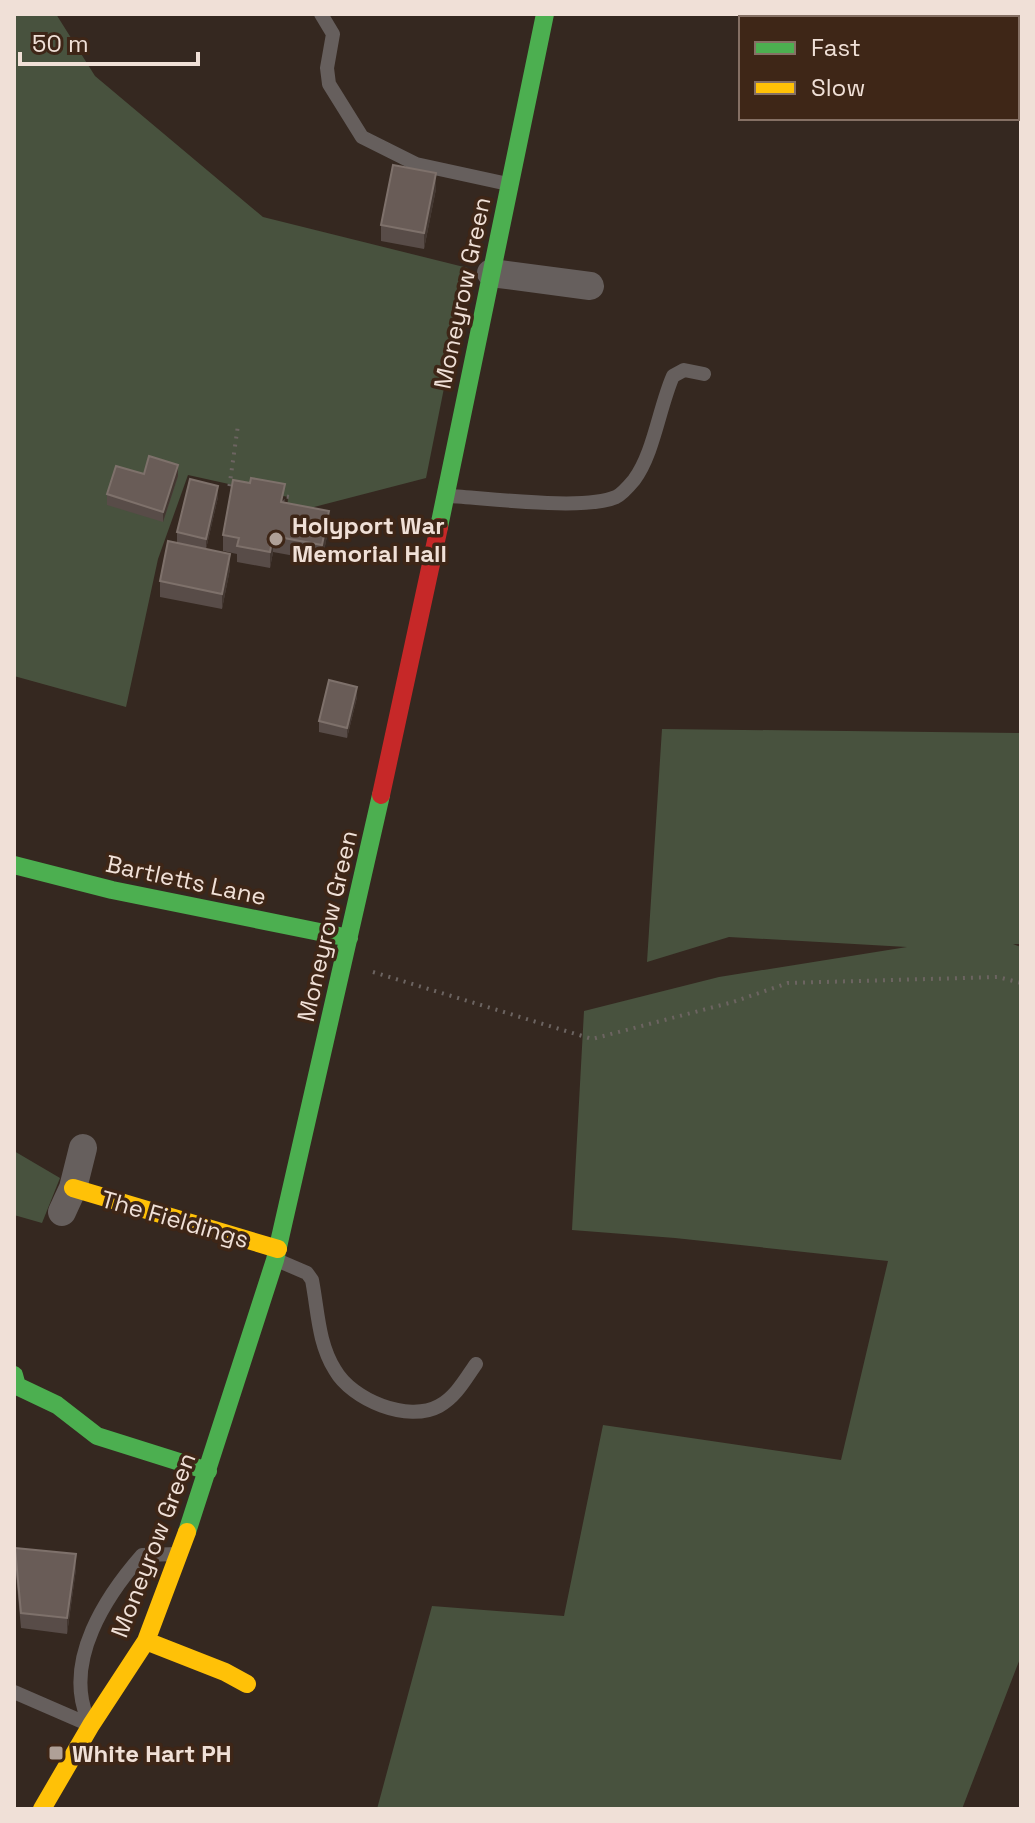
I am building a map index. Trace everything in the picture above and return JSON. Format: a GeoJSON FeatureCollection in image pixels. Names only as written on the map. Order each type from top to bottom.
{"type":"FeatureCollection","features":[{"type":"Feature","properties":{"kind":"street","name":"Moneyrow Green"},"geometry":{"type":"LineString","coordinates":[[42,1809],[91,1725],[146,1641],[208,1471],[276,1254],[415,644],[545,14]]}},
{"type":"Feature","properties":{"kind":"street"},"geometry":{"type":"LineString","coordinates":[[491,273],[590,286]]}},
{"type":"Feature","properties":{"kind":"street","name":"Bartletts Lane"},"geometry":{"type":"LineString","coordinates":[[14,865],[142,896],[349,938]]}},
{"type":"Feature","properties":{"kind":"street","name":"The Fieldings"},"geometry":{"type":"LineString","coordinates":[[83,1148],[67,1200],[276,1254]]}},
{"type":"Feature","properties":{"kind":"street"},"geometry":{"type":"LineString","coordinates":[[15,1384],[57,1405],[97,1436],[208,1471]]}},
{"type":"Feature","properties":{"kind":"street"},"geometry":{"type":"LineString","coordinates":[[146,1641],[225,1672],[247,1684]]}},
{"type":"Feature","properties":{"kind":"lane"},"geometry":{"type":"LineString","coordinates":[[321,14],[333,34],[327,68],[329,84],[362,137],[416,164],[509,185]]}},
{"type":"Feature","properties":{"kind":"lane"},"geometry":{"type":"LineString","coordinates":[[445,496],[564,503],[599,502],[619,496],[635,479],[652,440],[673,376],[684,370],[704,374]]}},
{"type":"Feature","properties":{"kind":"lane"},"geometry":{"type":"LineString","coordinates":[[276,1254],[307,1273],[312,1280],[324,1348],[336,1373],[352,1389],[378,1404],[407,1411],[428,1410],[457,1391],[476,1364]]}},
{"type":"Feature","properties":{"kind":"lane"},"geometry":{"type":"LineString","coordinates":[[91,1725],[82,1705],[81,1677],[91,1637],[109,1597],[142,1555],[180,1554]]}},
{"type":"Feature","properties":{"kind":"lane"},"geometry":{"type":"LineString","coordinates":[[14,1692],[91,1725]]}},
{"type":"Feature","properties":{"kind":"path"},"geometry":{"type":"LineString","coordinates":[[237,492],[229,489],[238,425]]}},
{"type":"Feature","properties":{"kind":"path"},"geometry":{"type":"LineString","coordinates":[[275,494],[289,497],[287,514]]}},
{"type":"Feature","properties":{"kind":"path"},"geometry":{"type":"LineString","coordinates":[[316,519],[373,528]]}},
{"type":"Feature","properties":{"kind":"path"},"geometry":{"type":"LineString","coordinates":[[344,963],[592,1039],[733,1002],[788,983],[998,977],[1021,983]]}},
{"type":"Feature","properties":{"kind":"green space"},"geometry":{"type":"Polygon","coordinates":[[[14,14],[56,14],[95,76],[263,217],[468,268],[426,478],[287,514],[288,497],[188,475],[158,559],[126,707],[14,676],[14,14]]]}},
{"type":"Feature","properties":{"kind":"green space"},"geometry":{"type":"Polygon","coordinates":[[[662,729],[1021,733],[1021,944],[1013,944],[1021,947],[1021,1656],[962,1809],[377,1809],[432,1606],[564,1616],[603,1425],[841,1460],[888,1261],[572,1230],[584,1011],[719,977],[907,947],[729,937],[647,962],[662,729]]]}},
{"type":"Feature","properties":{"kind":"green space"},"geometry":{"type":"Polygon","coordinates":[[[14,1151],[60,1178],[42,1223],[14,1215],[14,1151]]]}},
{"type":"Feature","properties":{"kind":"building"},"geometry":{"type":"Polygon","coordinates":[[[393,165],[436,173],[424,233],[381,225],[393,165]]]}},
{"type":"Feature","properties":{"kind":"building"},"geometry":{"type":"Polygon","coordinates":[[[149,456],[178,465],[163,512],[107,494],[116,466],[144,474],[149,456]]]}},
{"type":"Feature","properties":{"kind":"building","name":"Holyport War Memorial Hall"},"geometry":{"type":"Polygon","coordinates":[[[251,478],[285,484],[281,502],[329,511],[322,545],[273,536],[270,552],[237,546],[239,538],[223,535],[233,480],[250,483],[251,478]]]}},
{"type":"Feature","properties":{"kind":"building"},"geometry":{"type":"Polygon","coordinates":[[[190,479],[218,486],[206,539],[177,532],[190,479]]]}},
{"type":"Feature","properties":{"kind":"building"},"geometry":{"type":"Polygon","coordinates":[[[168,541],[230,554],[222,594],[160,581],[168,541]]]}},
{"type":"Feature","properties":{"kind":"building"},"geometry":{"type":"Polygon","coordinates":[[[329,680],[357,687],[347,728],[319,721],[329,680]]]}},
{"type":"Feature","properties":{"kind":"building"},"geometry":{"type":"Polygon","coordinates":[[[15,1548],[76,1554],[67,1618],[21,1613],[15,1548]]]}},
{"type":"Feature","properties":{"kind":"traffic: fast"},"geometry":{"type":"LineString","coordinates":[[439,527],[545,14]]}},
{"type":"Feature","properties":{"kind":"traffic: fast"},"geometry":{"type":"LineString","coordinates":[[187,1532],[275,1260],[381,795]]}},
{"type":"Feature","properties":{"kind":"traffic: fast"},"geometry":{"type":"LineString","coordinates":[[14,865],[112,890],[349,938]]}},
{"type":"Feature","properties":{"kind":"traffic: fast"},"geometry":{"type":"LineString","coordinates":[[14,1375],[17,1386],[57,1405],[97,1436],[208,1471]]}},
{"type":"Feature","properties":{"kind":"traffic: slow"},"geometry":{"type":"LineString","coordinates":[[73,1188],[278,1249]]}},
{"type":"Feature","properties":{"kind":"traffic: slow"},"geometry":{"type":"LineString","coordinates":[[42,1809],[91,1725],[146,1641],[187,1532]]}},
{"type":"Feature","properties":{"kind":"traffic: slow"},"geometry":{"type":"LineString","coordinates":[[146,1641],[225,1672],[247,1684]]}},
{"type":"Feature","properties":{"kind":"traffic: jam"},"geometry":{"type":"LineString","coordinates":[[381,795],[439,527]]}},
{"type":"Feature","properties":{"kind":"place","name":"Holyport War Memorial Hall"},"geometry":{"type":"Point","coordinates":[276,539]}},
{"type":"Feature","properties":{"kind":"place","name":"White Hart PH"},"geometry":{"type":"Point","coordinates":[56,1753]}}]}
